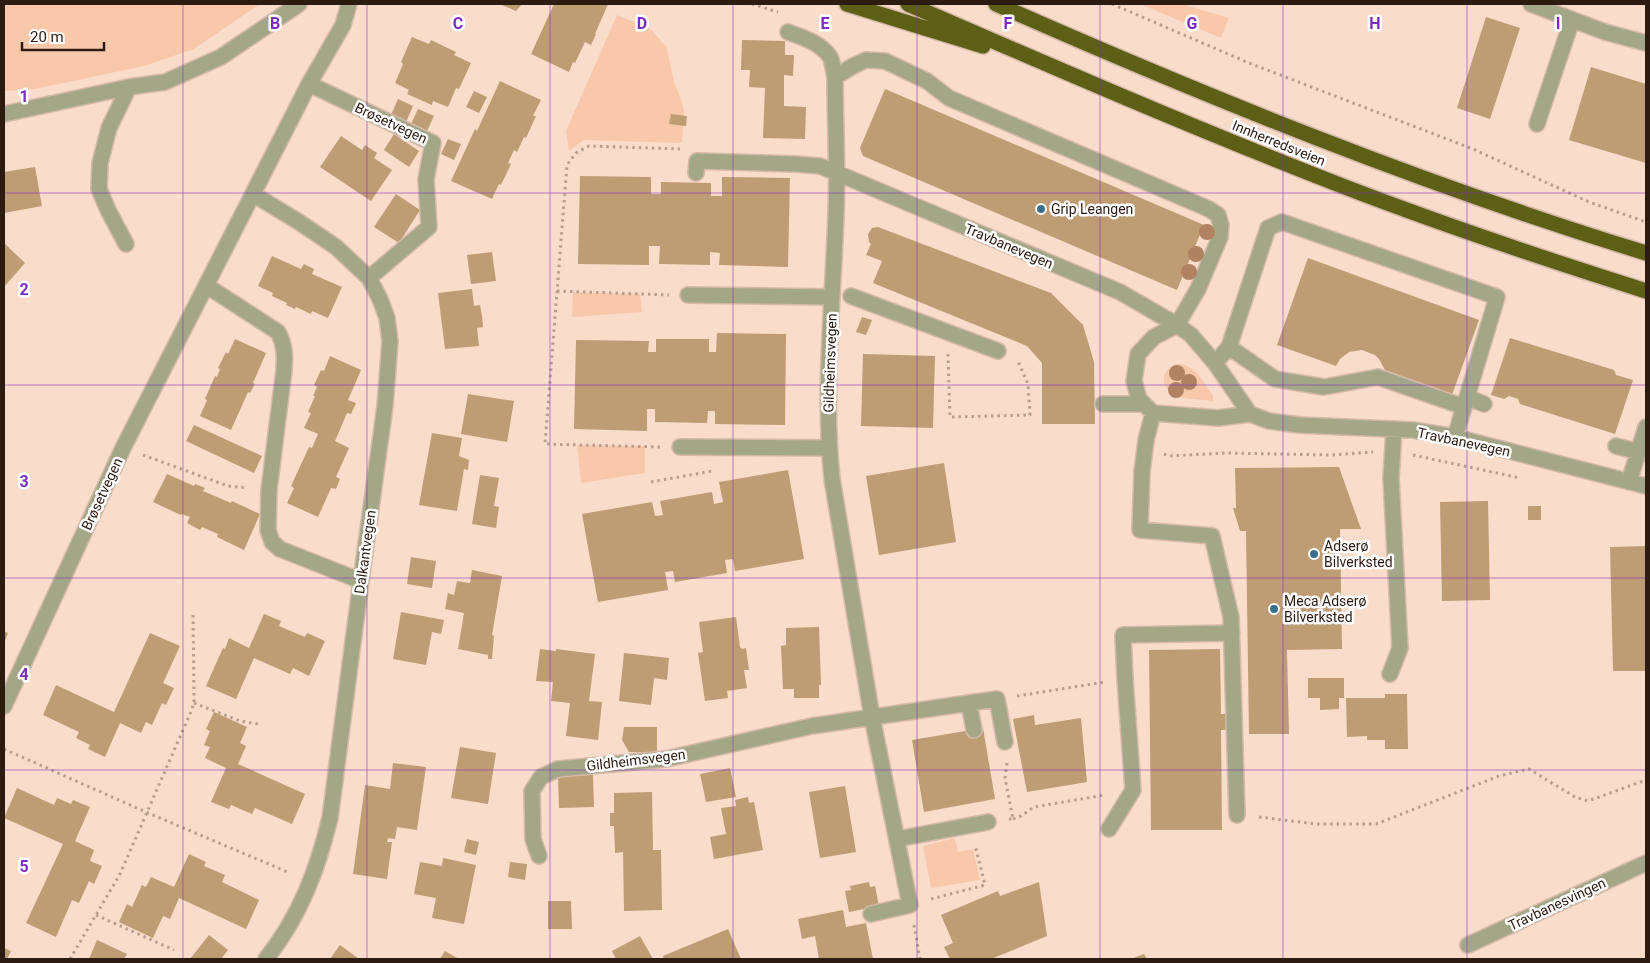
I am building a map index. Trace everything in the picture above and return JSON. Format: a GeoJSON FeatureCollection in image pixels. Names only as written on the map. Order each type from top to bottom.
{"type":"FeatureCollection","features":[{"type":"Feature","properties":{"kind":"highway"},"geometry":{"type":"LineString","coordinates":[[847,4],[1054,67]]}},
{"type":"Feature","properties":{"kind":"highway","name":"Innherredsveien"},"geometry":{"type":"LineString","coordinates":[[908,4],[1170,117],[1346,188],[1499,243],[1646,291]]}},
{"type":"Feature","properties":{"kind":"highway","name":"Innherredsveien"},"geometry":{"type":"LineString","coordinates":[[996,4],[1068,36],[1358,154],[1511,210],[1646,253]]}},
{"type":"Feature","properties":{"kind":"highway"},"geometry":{"type":"LineString","coordinates":[[1024,4],[1068,36]]}},
{"type":"Feature","properties":{"kind":"street"},"geometry":{"type":"LineString","coordinates":[[4,114],[130,87],[165,82],[221,57],[299,4]]}},
{"type":"Feature","properties":{"kind":"street","name":"Brøsetvegen"},"geometry":{"type":"LineString","coordinates":[[4,706],[123,448],[309,84],[342,25],[349,4]]}},
{"type":"Feature","properties":{"kind":"street"},"geometry":{"type":"LineString","coordinates":[[1531,4],[1605,32],[1646,43]]}},
{"type":"Feature","properties":{"kind":"street"},"geometry":{"type":"LineString","coordinates":[[1537,124],[1572,20]]}},
{"type":"Feature","properties":{"kind":"street","name":"Gildheimsvegen"},"geometry":{"type":"LineString","coordinates":[[788,32],[803,37],[820,47],[830,58],[835,77],[837,174],[828,410],[832,479],[872,717],[897,839],[917,903]]}},
{"type":"Feature","properties":{"kind":"street"},"geometry":{"type":"LineString","coordinates":[[835,77],[866,60],[885,61],[927,81],[949,98],[1209,208],[1218,215],[1221,225],[1220,237],[1198,289],[1178,325],[1154,337],[1138,354],[1134,381],[1139,399],[1149,409],[1142,472],[1140,530],[1212,536],[1232,617],[1237,815]]}},
{"type":"Feature","properties":{"kind":"street","name":"Brøsetvegen"},"geometry":{"type":"LineString","coordinates":[[309,84],[433,143],[426,179],[429,227],[369,278]]}},
{"type":"Feature","properties":{"kind":"street"},"geometry":{"type":"LineString","coordinates":[[126,244],[99,189],[100,163],[109,128],[130,87]]}},
{"type":"Feature","properties":{"kind":"street","name":"Travbanevegen"},"geometry":{"type":"LineString","coordinates":[[696,173],[697,161],[820,166],[1120,292],[1178,325],[1191,336],[1215,363],[1250,414]]}},
{"type":"Feature","properties":{"kind":"street","name":"Dalkantvegen"},"geometry":{"type":"LineString","coordinates":[[253,194],[299,222],[336,248],[369,278],[388,318],[390,340],[385,406],[330,818],[322,853],[312,882],[281,940],[266,959]]}},
{"type":"Feature","properties":{"kind":"street"},"geometry":{"type":"LineString","coordinates":[[1215,363],[1229,347],[1268,228],[1282,222],[1497,298],[1455,437]]}},
{"type":"Feature","properties":{"kind":"street"},"geometry":{"type":"LineString","coordinates":[[207,286],[278,332],[283,340],[285,352],[284,370],[269,490],[268,530],[272,542],[280,549],[361,581]]}},
{"type":"Feature","properties":{"kind":"street"},"geometry":{"type":"LineString","coordinates":[[688,295],[809,298],[832,296]]}},
{"type":"Feature","properties":{"kind":"street"},"geometry":{"type":"LineString","coordinates":[[851,296],[998,351]]}},
{"type":"Feature","properties":{"kind":"street"},"geometry":{"type":"LineString","coordinates":[[1229,347],[1275,378],[1324,387],[1378,377],[1465,402],[1484,404]]}},
{"type":"Feature","properties":{"kind":"street","name":"Travbanevegen"},"geometry":{"type":"LineString","coordinates":[[1103,404],[1218,418],[1250,414],[1269,421],[1299,425],[1394,429],[1455,437],[1646,486]]}},
{"type":"Feature","properties":{"kind":"street"},"geometry":{"type":"LineString","coordinates":[[1630,482],[1646,427]]}},
{"type":"Feature","properties":{"kind":"street"},"geometry":{"type":"LineString","coordinates":[[1390,674],[1400,648],[1391,478],[1394,429]]}},
{"type":"Feature","properties":{"kind":"street"},"geometry":{"type":"LineString","coordinates":[[1616,446],[1639,452]]}},
{"type":"Feature","properties":{"kind":"street"},"geometry":{"type":"LineString","coordinates":[[680,447],[829,448]]}},
{"type":"Feature","properties":{"kind":"street"},"geometry":{"type":"LineString","coordinates":[[1109,829],[1132,790],[1124,679],[1123,635],[1232,633]]}},
{"type":"Feature","properties":{"kind":"street"},"geometry":{"type":"LineString","coordinates":[[872,717],[997,699],[1006,749]]}},
{"type":"Feature","properties":{"kind":"street"},"geometry":{"type":"LineString","coordinates":[[969,703],[974,730]]}},
{"type":"Feature","properties":{"kind":"street","name":"Gildheimsvegen"},"geometry":{"type":"LineString","coordinates":[[539,856],[533,839],[532,792],[541,777],[558,769],[666,759],[812,726],[872,717]]}},
{"type":"Feature","properties":{"kind":"street"},"geometry":{"type":"LineString","coordinates":[[897,839],[988,822]]}},
{"type":"Feature","properties":{"kind":"street","name":"Travbanesvingen"},"geometry":{"type":"LineString","coordinates":[[1468,946],[1646,863]]}},
{"type":"Feature","properties":{"kind":"street"},"geometry":{"type":"LineString","coordinates":[[872,914],[917,903]]}},
{"type":"Feature","properties":{"kind":"path"},"geometry":{"type":"LineString","coordinates":[[1112,4],[1249,63],[1473,149],[1589,202],[1646,222]]}},
{"type":"Feature","properties":{"kind":"path"},"geometry":{"type":"LineString","coordinates":[[645,446],[545,444],[567,164],[576,153],[589,146],[687,149]]}},
{"type":"Feature","properties":{"kind":"path"},"geometry":{"type":"LineString","coordinates":[[557,292],[688,295]]}},
{"type":"Feature","properties":{"kind":"path"},"geometry":{"type":"LineString","coordinates":[[947,331],[950,417],[1030,415],[1028,384],[1018,359],[998,351]]}},
{"type":"Feature","properties":{"kind":"path"},"geometry":{"type":"LineString","coordinates":[[1146,440],[1156,451],[1170,456],[1226,453],[1331,455],[1393,451],[1523,479]]}},
{"type":"Feature","properties":{"kind":"path"},"geometry":{"type":"LineString","coordinates":[[123,448],[228,486],[269,490]]}},
{"type":"Feature","properties":{"kind":"path"},"geometry":{"type":"LineString","coordinates":[[70,959],[120,874],[148,814],[194,703],[193,615]]}},
{"type":"Feature","properties":{"kind":"path"},"geometry":{"type":"LineString","coordinates":[[997,699],[1124,679]]}},
{"type":"Feature","properties":{"kind":"path"},"geometry":{"type":"LineString","coordinates":[[194,703],[240,721],[258,724]]}},
{"type":"Feature","properties":{"kind":"path"},"geometry":{"type":"LineString","coordinates":[[4,749],[148,814],[312,882]]}},
{"type":"Feature","properties":{"kind":"path"},"geometry":{"type":"LineString","coordinates":[[1006,749],[1006,778],[1013,818]]}},
{"type":"Feature","properties":{"kind":"path"},"geometry":{"type":"LineString","coordinates":[[1237,815],[1316,824],[1376,824],[1499,776],[1529,770],[1575,797],[1588,801],[1646,780]]}},
{"type":"Feature","properties":{"kind":"path"},"geometry":{"type":"LineString","coordinates":[[988,822],[1021,816],[1034,807],[1132,790]]}},
{"type":"Feature","properties":{"kind":"path"},"geometry":{"type":"LineString","coordinates":[[920,959],[917,903],[984,885],[970,825]]}},
{"type":"Feature","properties":{"kind":"path"},"geometry":{"type":"LineString","coordinates":[[96,915],[174,950]]}},
{"type":"Feature","properties":{"kind":"shaded area"},"geometry":{"type":"Polygon","coordinates":[[[4,4],[260,4],[194,49],[144,66],[35,89],[4,91],[4,4]]]}},
{"type":"Feature","properties":{"kind":"shaded area"},"geometry":{"type":"Polygon","coordinates":[[[1140,4],[1182,4],[1229,18],[1221,38],[1140,4]]]}},
{"type":"Feature","properties":{"kind":"shaded area"},"geometry":{"type":"Polygon","coordinates":[[[617,15],[651,29],[667,48],[674,82],[684,111],[682,143],[584,140],[569,151],[566,131],[617,15]]]}},
{"type":"Feature","properties":{"kind":"shaded area"},"geometry":{"type":"Polygon","coordinates":[[[573,292],[640,294],[642,312],[572,317],[573,292]]]}},
{"type":"Feature","properties":{"kind":"shaded area"},"geometry":{"type":"Polygon","coordinates":[[[1177,364],[1194,370],[1213,396],[1213,401],[1190,399],[1174,395],[1169,391],[1165,386],[1165,373],[1177,364]]]}},
{"type":"Feature","properties":{"kind":"shaded area"},"geometry":{"type":"Polygon","coordinates":[[[577,445],[645,446],[645,473],[581,483],[577,445]]]}},
{"type":"Feature","properties":{"kind":"shaded area"},"geometry":{"type":"Polygon","coordinates":[[[955,838],[958,852],[973,849],[980,880],[931,888],[923,846],[955,838]]]}},
{"type":"Feature","properties":{"kind":"building"},"geometry":{"type":"Polygon","coordinates":[[[500,4],[522,4],[516,11],[500,4]]]}},
{"type":"Feature","properties":{"kind":"building"},"geometry":{"type":"Polygon","coordinates":[[[554,4],[608,4],[591,45],[585,42],[569,72],[531,54],[554,4]]]}},
{"type":"Feature","properties":{"kind":"building"},"geometry":{"type":"Polygon","coordinates":[[[1486,17],[1520,28],[1490,119],[1457,108],[1486,17]]]}},
{"type":"Feature","properties":{"kind":"building"},"geometry":{"type":"Polygon","coordinates":[[[412,37],[429,44],[431,40],[456,52],[454,55],[471,63],[459,89],[456,88],[448,107],[433,101],[432,105],[407,94],[409,90],[395,83],[403,64],[401,62],[412,37]]]}},
{"type":"Feature","properties":{"kind":"building"},"geometry":{"type":"Polygon","coordinates":[[[742,40],[785,41],[785,55],[794,55],[793,76],[784,75],[784,106],[806,107],[805,139],[763,138],[765,88],[749,87],[750,70],[741,70],[742,40]]]}},
{"type":"Feature","properties":{"kind":"building"},"geometry":{"type":"Polygon","coordinates":[[[1591,67],[1646,84],[1646,163],[1569,140],[1591,67]]]}},
{"type":"Feature","properties":{"kind":"building"},"geometry":{"type":"Polygon","coordinates":[[[500,81],[541,100],[533,116],[536,116],[526,138],[524,137],[517,152],[514,150],[508,163],[511,164],[492,199],[451,181],[500,81]]]}},
{"type":"Feature","properties":{"kind":"building","name":"Grip Leangen"},"geometry":{"type":"Polygon","coordinates":[[[885,89],[1204,225],[1177,290],[863,156],[860,148],[885,89]]]}},
{"type":"Feature","properties":{"kind":"building"},"geometry":{"type":"Polygon","coordinates":[[[474,91],[487,97],[479,113],[466,107],[474,91]]]}},
{"type":"Feature","properties":{"kind":"building"},"geometry":{"type":"Polygon","coordinates":[[[398,99],[413,106],[406,122],[391,115],[398,99]]]}},
{"type":"Feature","properties":{"kind":"building"},"geometry":{"type":"Polygon","coordinates":[[[418,109],[434,116],[427,131],[411,124],[418,109]]]}},
{"type":"Feature","properties":{"kind":"building"},"geometry":{"type":"Polygon","coordinates":[[[671,114],[687,116],[686,126],[669,124],[671,114]]]}},
{"type":"Feature","properties":{"kind":"building"},"geometry":{"type":"Polygon","coordinates":[[[394,134],[419,151],[409,167],[384,150],[394,134]]]}},
{"type":"Feature","properties":{"kind":"building"},"geometry":{"type":"Polygon","coordinates":[[[341,136],[362,150],[365,145],[377,153],[374,158],[392,170],[371,201],[320,167],[341,136]]]}},
{"type":"Feature","properties":{"kind":"building"},"geometry":{"type":"Polygon","coordinates":[[[448,139],[461,144],[454,160],[441,154],[448,139]]]}},
{"type":"Feature","properties":{"kind":"building"},"geometry":{"type":"Polygon","coordinates":[[[35,167],[42,206],[4,213],[4,172],[35,167]]]}},
{"type":"Feature","properties":{"kind":"building"},"geometry":{"type":"Polygon","coordinates":[[[580,176],[651,177],[651,194],[661,194],[661,182],[711,183],[711,196],[722,196],[722,177],[790,178],[788,267],[719,265],[720,253],[710,252],[710,265],[659,264],[660,246],[649,246],[649,265],[578,264],[580,176]]]}},
{"type":"Feature","properties":{"kind":"building"},"geometry":{"type":"Polygon","coordinates":[[[396,194],[420,210],[399,243],[374,227],[396,194]]]}},
{"type":"Feature","properties":{"kind":"building"},"geometry":{"type":"Polygon","coordinates":[[[878,227],[1051,293],[1083,325],[1094,362],[1095,424],[1042,424],[1042,363],[1027,346],[873,283],[882,261],[866,255],[871,244],[868,234],[872,228],[878,227]]]}},
{"type":"Feature","properties":{"kind":"building"},"geometry":{"type":"Polygon","coordinates":[[[4,243],[25,263],[4,287],[4,243]]]}},
{"type":"Feature","properties":{"kind":"building"},"geometry":{"type":"Polygon","coordinates":[[[492,252],[496,281],[471,284],[467,255],[492,252]]]}},
{"type":"Feature","properties":{"kind":"building"},"geometry":{"type":"Polygon","coordinates":[[[272,256],[301,269],[304,264],[314,269],[312,274],[342,287],[328,318],[312,311],[311,314],[296,307],[295,309],[286,305],[287,303],[272,296],[273,293],[258,286],[272,256]]]}},
{"type":"Feature","properties":{"kind":"building"},"geometry":{"type":"Polygon","coordinates":[[[1308,258],[1479,320],[1452,395],[1385,370],[1375,355],[1362,350],[1349,352],[1340,359],[1336,366],[1277,345],[1308,258]]]}},
{"type":"Feature","properties":{"kind":"building"},"geometry":{"type":"Polygon","coordinates":[[[472,289],[474,306],[480,305],[482,316],[483,327],[477,328],[479,346],[445,349],[438,293],[472,289]]]}},
{"type":"Feature","properties":{"kind":"building"},"geometry":{"type":"Polygon","coordinates":[[[862,317],[872,320],[866,335],[856,332],[862,317]]]}},
{"type":"Feature","properties":{"kind":"building"},"geometry":{"type":"Polygon","coordinates":[[[717,333],[786,334],[785,425],[715,424],[715,411],[708,411],[707,423],[655,422],[655,409],[647,409],[647,431],[574,429],[576,340],[649,341],[648,352],[656,352],[656,339],[709,339],[709,352],[716,352],[717,333]]]}},
{"type":"Feature","properties":{"kind":"building"},"geometry":{"type":"Polygon","coordinates":[[[1510,338],[1614,370],[1616,375],[1633,380],[1615,434],[1520,404],[1518,399],[1509,396],[1504,399],[1491,395],[1510,338]]]}},
{"type":"Feature","properties":{"kind":"building"},"geometry":{"type":"Polygon","coordinates":[[[235,339],[266,353],[253,383],[255,384],[250,393],[248,392],[231,430],[200,416],[207,400],[205,399],[220,369],[218,368],[226,352],[228,354],[235,339]]]}},
{"type":"Feature","properties":{"kind":"building"},"geometry":{"type":"Polygon","coordinates":[[[863,354],[935,356],[933,428],[861,426],[863,354]]]}},
{"type":"Feature","properties":{"kind":"building"},"geometry":{"type":"Polygon","coordinates":[[[330,356],[361,370],[348,400],[356,403],[351,414],[347,413],[335,441],[349,448],[336,477],[340,479],[336,489],[331,488],[318,517],[287,503],[294,488],[291,486],[309,447],[312,448],[318,434],[304,428],[311,413],[308,412],[315,396],[313,396],[317,387],[314,385],[321,370],[324,371],[330,356]]]}},
{"type":"Feature","properties":{"kind":"building"},"geometry":{"type":"Polygon","coordinates":[[[468,394],[514,401],[507,442],[461,434],[468,394]]]}},
{"type":"Feature","properties":{"kind":"building"},"geometry":{"type":"Polygon","coordinates":[[[194,425],[262,456],[254,473],[186,441],[194,425]]]}},
{"type":"Feature","properties":{"kind":"building"},"geometry":{"type":"Polygon","coordinates":[[[432,433],[462,438],[459,456],[469,460],[468,470],[464,469],[457,511],[419,505],[432,433]]]}},
{"type":"Feature","properties":{"kind":"building"},"geometry":{"type":"Polygon","coordinates":[[[944,463],[956,542],[879,555],[866,476],[944,463]]]}},
{"type":"Feature","properties":{"kind":"building"},"geometry":{"type":"Polygon","coordinates":[[[1339,467],[1361,529],[1340,529],[1342,649],[1287,650],[1289,734],[1249,734],[1246,531],[1240,531],[1233,508],[1236,508],[1235,468],[1339,467]]]}},
{"type":"Feature","properties":{"kind":"building"},"geometry":{"type":"Polygon","coordinates":[[[788,470],[804,559],[735,571],[733,559],[725,560],[727,573],[675,582],[673,571],[665,572],[668,590],[598,602],[582,514],[652,502],[655,516],[663,515],[660,501],[712,492],[714,504],[723,502],[719,482],[788,470]]]}},
{"type":"Feature","properties":{"kind":"building"},"geometry":{"type":"Polygon","coordinates":[[[167,474],[194,486],[195,484],[205,488],[203,491],[231,503],[232,501],[260,514],[244,550],[217,537],[218,534],[202,527],[200,530],[187,523],[190,517],[181,515],[153,502],[167,474]]]}},
{"type":"Feature","properties":{"kind":"building"},"geometry":{"type":"Polygon","coordinates":[[[480,475],[499,478],[494,506],[499,507],[496,528],[472,524],[480,475]]]}},
{"type":"Feature","properties":{"kind":"building"},"geometry":{"type":"Polygon","coordinates":[[[1488,501],[1490,600],[1442,601],[1440,502],[1488,501]]]}},
{"type":"Feature","properties":{"kind":"building"},"geometry":{"type":"Polygon","coordinates":[[[1528,506],[1541,506],[1541,520],[1528,520],[1528,506]]]}},
{"type":"Feature","properties":{"kind":"building"},"geometry":{"type":"Polygon","coordinates":[[[1646,546],[1646,671],[1613,671],[1610,547],[1646,546]]]}},
{"type":"Feature","properties":{"kind":"building"},"geometry":{"type":"Polygon","coordinates":[[[411,557],[436,561],[432,588],[407,584],[411,557]]]}},
{"type":"Feature","properties":{"kind":"building"},"geometry":{"type":"Polygon","coordinates":[[[472,570],[502,576],[492,635],[494,636],[492,659],[488,659],[488,655],[458,649],[464,613],[445,609],[448,593],[454,595],[457,581],[470,583],[472,570]]]}},
{"type":"Feature","properties":{"kind":"building"},"geometry":{"type":"Polygon","coordinates":[[[401,612],[444,620],[441,634],[432,632],[426,665],[393,659],[401,612]]]}},
{"type":"Feature","properties":{"kind":"building"},"geometry":{"type":"Polygon","coordinates":[[[264,614],[281,621],[279,626],[305,637],[307,633],[325,641],[309,676],[293,668],[290,674],[254,658],[236,699],[206,686],[229,638],[249,648],[264,614]]]}},
{"type":"Feature","properties":{"kind":"building"},"geometry":{"type":"Polygon","coordinates":[[[736,617],[740,647],[742,649],[746,648],[749,670],[744,670],[747,688],[727,691],[728,698],[705,701],[698,653],[703,652],[699,622],[736,617]]]}},
{"type":"Feature","properties":{"kind":"building"},"geometry":{"type":"Polygon","coordinates":[[[819,627],[821,685],[819,685],[819,698],[794,698],[794,689],[783,689],[781,646],[786,645],[786,628],[819,627]]]}},
{"type":"Feature","properties":{"kind":"building"},"geometry":{"type":"Polygon","coordinates":[[[4,631],[8,633],[4,644],[4,631]]]}},
{"type":"Feature","properties":{"kind":"building"},"geometry":{"type":"Polygon","coordinates":[[[150,633],[180,646],[163,683],[174,688],[166,705],[162,703],[152,725],[146,722],[141,733],[120,723],[105,757],[88,749],[90,745],[76,738],[79,732],[43,715],[56,685],[114,712],[150,633]]]}},
{"type":"Feature","properties":{"kind":"building"},"geometry":{"type":"Polygon","coordinates":[[[540,649],[595,654],[589,701],[602,702],[598,740],[566,736],[570,703],[551,701],[553,682],[536,681],[540,649]]]}},
{"type":"Feature","properties":{"kind":"building"},"geometry":{"type":"Polygon","coordinates":[[[1220,649],[1221,714],[1226,714],[1227,730],[1221,730],[1222,830],[1151,830],[1149,650],[1220,649]]]}},
{"type":"Feature","properties":{"kind":"building"},"geometry":{"type":"Polygon","coordinates":[[[624,653],[669,658],[667,680],[654,678],[651,705],[619,701],[624,653]]]}},
{"type":"Feature","properties":{"kind":"building"},"geometry":{"type":"Polygon","coordinates":[[[1308,678],[1344,678],[1344,698],[1339,698],[1339,709],[1320,710],[1320,698],[1308,698],[1308,678]]]}},
{"type":"Feature","properties":{"kind":"building"},"geometry":{"type":"Polygon","coordinates":[[[1385,694],[1407,694],[1408,749],[1385,749],[1385,740],[1367,740],[1367,736],[1347,737],[1346,698],[1385,698],[1385,694]]]}},
{"type":"Feature","properties":{"kind":"building"},"geometry":{"type":"Polygon","coordinates":[[[214,712],[247,727],[240,743],[246,746],[238,764],[305,794],[292,824],[255,808],[252,814],[231,805],[229,809],[211,802],[226,768],[205,758],[210,747],[204,745],[210,731],[206,729],[214,712]]]}},
{"type":"Feature","properties":{"kind":"building"},"geometry":{"type":"Polygon","coordinates":[[[1034,715],[1035,725],[1081,718],[1087,782],[1027,792],[1013,719],[1034,715]]]}},
{"type":"Feature","properties":{"kind":"building"},"geometry":{"type":"Polygon","coordinates":[[[624,727],[657,727],[657,753],[629,752],[622,740],[624,727]]]}},
{"type":"Feature","properties":{"kind":"building"},"geometry":{"type":"Polygon","coordinates":[[[983,728],[995,799],[924,812],[912,740],[983,728]]]}},
{"type":"Feature","properties":{"kind":"building"},"geometry":{"type":"Polygon","coordinates":[[[460,747],[496,753],[488,804],[451,798],[460,747]]]}},
{"type":"Feature","properties":{"kind":"building"},"geometry":{"type":"Polygon","coordinates":[[[393,763],[426,767],[417,830],[397,827],[395,839],[388,838],[387,842],[392,842],[387,879],[353,874],[365,785],[390,789],[393,763]]]}},
{"type":"Feature","properties":{"kind":"building"},"geometry":{"type":"Polygon","coordinates":[[[730,768],[736,797],[706,802],[700,774],[730,768]]]}},
{"type":"Feature","properties":{"kind":"building"},"geometry":{"type":"Polygon","coordinates":[[[593,775],[594,807],[559,808],[558,776],[593,775]]]}},
{"type":"Feature","properties":{"kind":"building"},"geometry":{"type":"Polygon","coordinates":[[[845,786],[856,852],[820,858],[809,792],[845,786]]]}},
{"type":"Feature","properties":{"kind":"building"},"geometry":{"type":"Polygon","coordinates":[[[17,788],[54,805],[57,798],[71,804],[73,800],[90,807],[75,841],[94,850],[90,861],[102,866],[94,884],[89,881],[79,903],[72,900],[56,937],[26,923],[63,844],[4,818],[17,788]]]}},
{"type":"Feature","properties":{"kind":"building"},"geometry":{"type":"Polygon","coordinates":[[[652,792],[653,850],[661,850],[662,910],[624,911],[623,852],[615,853],[614,826],[610,826],[610,813],[614,813],[614,793],[652,792]]]}},
{"type":"Feature","properties":{"kind":"building"},"geometry":{"type":"Polygon","coordinates":[[[748,797],[749,803],[754,802],[763,850],[714,859],[710,837],[726,834],[721,808],[736,806],[735,800],[748,797]]]}},
{"type":"Feature","properties":{"kind":"building"},"geometry":{"type":"Polygon","coordinates":[[[467,839],[479,842],[476,855],[464,852],[467,839]]]}},
{"type":"Feature","properties":{"kind":"building"},"geometry":{"type":"Polygon","coordinates":[[[189,854],[206,862],[204,866],[225,875],[222,882],[259,900],[246,929],[179,898],[170,919],[163,916],[153,938],[119,922],[127,904],[132,907],[142,885],[146,887],[151,877],[174,887],[189,854]]]}},
{"type":"Feature","properties":{"kind":"building"},"geometry":{"type":"Polygon","coordinates":[[[443,858],[476,865],[464,924],[432,918],[436,898],[414,894],[420,862],[442,866],[443,858]]]}},
{"type":"Feature","properties":{"kind":"building"},"geometry":{"type":"Polygon","coordinates":[[[510,862],[527,864],[525,880],[508,877],[510,862]]]}},
{"type":"Feature","properties":{"kind":"building"},"geometry":{"type":"Polygon","coordinates":[[[869,882],[870,887],[875,886],[879,906],[849,912],[845,891],[851,890],[850,886],[869,882]]]}},
{"type":"Feature","properties":{"kind":"building"},"geometry":{"type":"Polygon","coordinates":[[[1039,882],[1047,936],[991,959],[950,959],[944,947],[953,943],[941,915],[998,891],[1000,896],[1039,882]]]}},
{"type":"Feature","properties":{"kind":"building"},"geometry":{"type":"Polygon","coordinates":[[[548,901],[571,901],[572,929],[548,929],[548,901]]]}},
{"type":"Feature","properties":{"kind":"building"},"geometry":{"type":"Polygon","coordinates":[[[843,910],[846,927],[866,923],[873,959],[819,959],[815,936],[802,939],[798,919],[843,910]]]}},
{"type":"Feature","properties":{"kind":"building"},"geometry":{"type":"Polygon","coordinates":[[[728,929],[741,959],[664,959],[663,956],[728,929]]]}},
{"type":"Feature","properties":{"kind":"building"},"geometry":{"type":"Polygon","coordinates":[[[209,935],[228,950],[221,959],[190,959],[209,935]]]}},
{"type":"Feature","properties":{"kind":"building"},"geometry":{"type":"Polygon","coordinates":[[[640,936],[653,959],[616,959],[612,951],[640,936]]]}},
{"type":"Feature","properties":{"kind":"building"},"geometry":{"type":"Polygon","coordinates":[[[97,940],[127,954],[124,959],[89,959],[97,940]]]}},
{"type":"Feature","properties":{"kind":"building"},"geometry":{"type":"Polygon","coordinates":[[[340,945],[359,959],[330,959],[340,945]]]}},
{"type":"Feature","properties":{"kind":"building"},"geometry":{"type":"Polygon","coordinates":[[[4,948],[11,951],[7,959],[4,959],[4,948]]]}},
{"type":"Feature","properties":{"kind":"building"},"geometry":{"type":"Polygon","coordinates":[[[445,951],[459,959],[440,959],[445,951]]]}},
{"type":"Feature","properties":{"kind":"building"},"geometry":{"type":"Polygon","coordinates":[[[1144,954],[1147,959],[1131,959],[1144,954]]]}},
{"type":"Feature","properties":{"kind":"place","name":"Grip Leangen"},"geometry":{"type":"Point","coordinates":[1041,209]}},
{"type":"Feature","properties":{"kind":"place","name":"Adserø Bilverksted"},"geometry":{"type":"Point","coordinates":[1314,554]}},
{"type":"Feature","properties":{"kind":"place","name":"Meca Adserø Bilverksted"},"geometry":{"type":"Point","coordinates":[1274,609]}}]}
